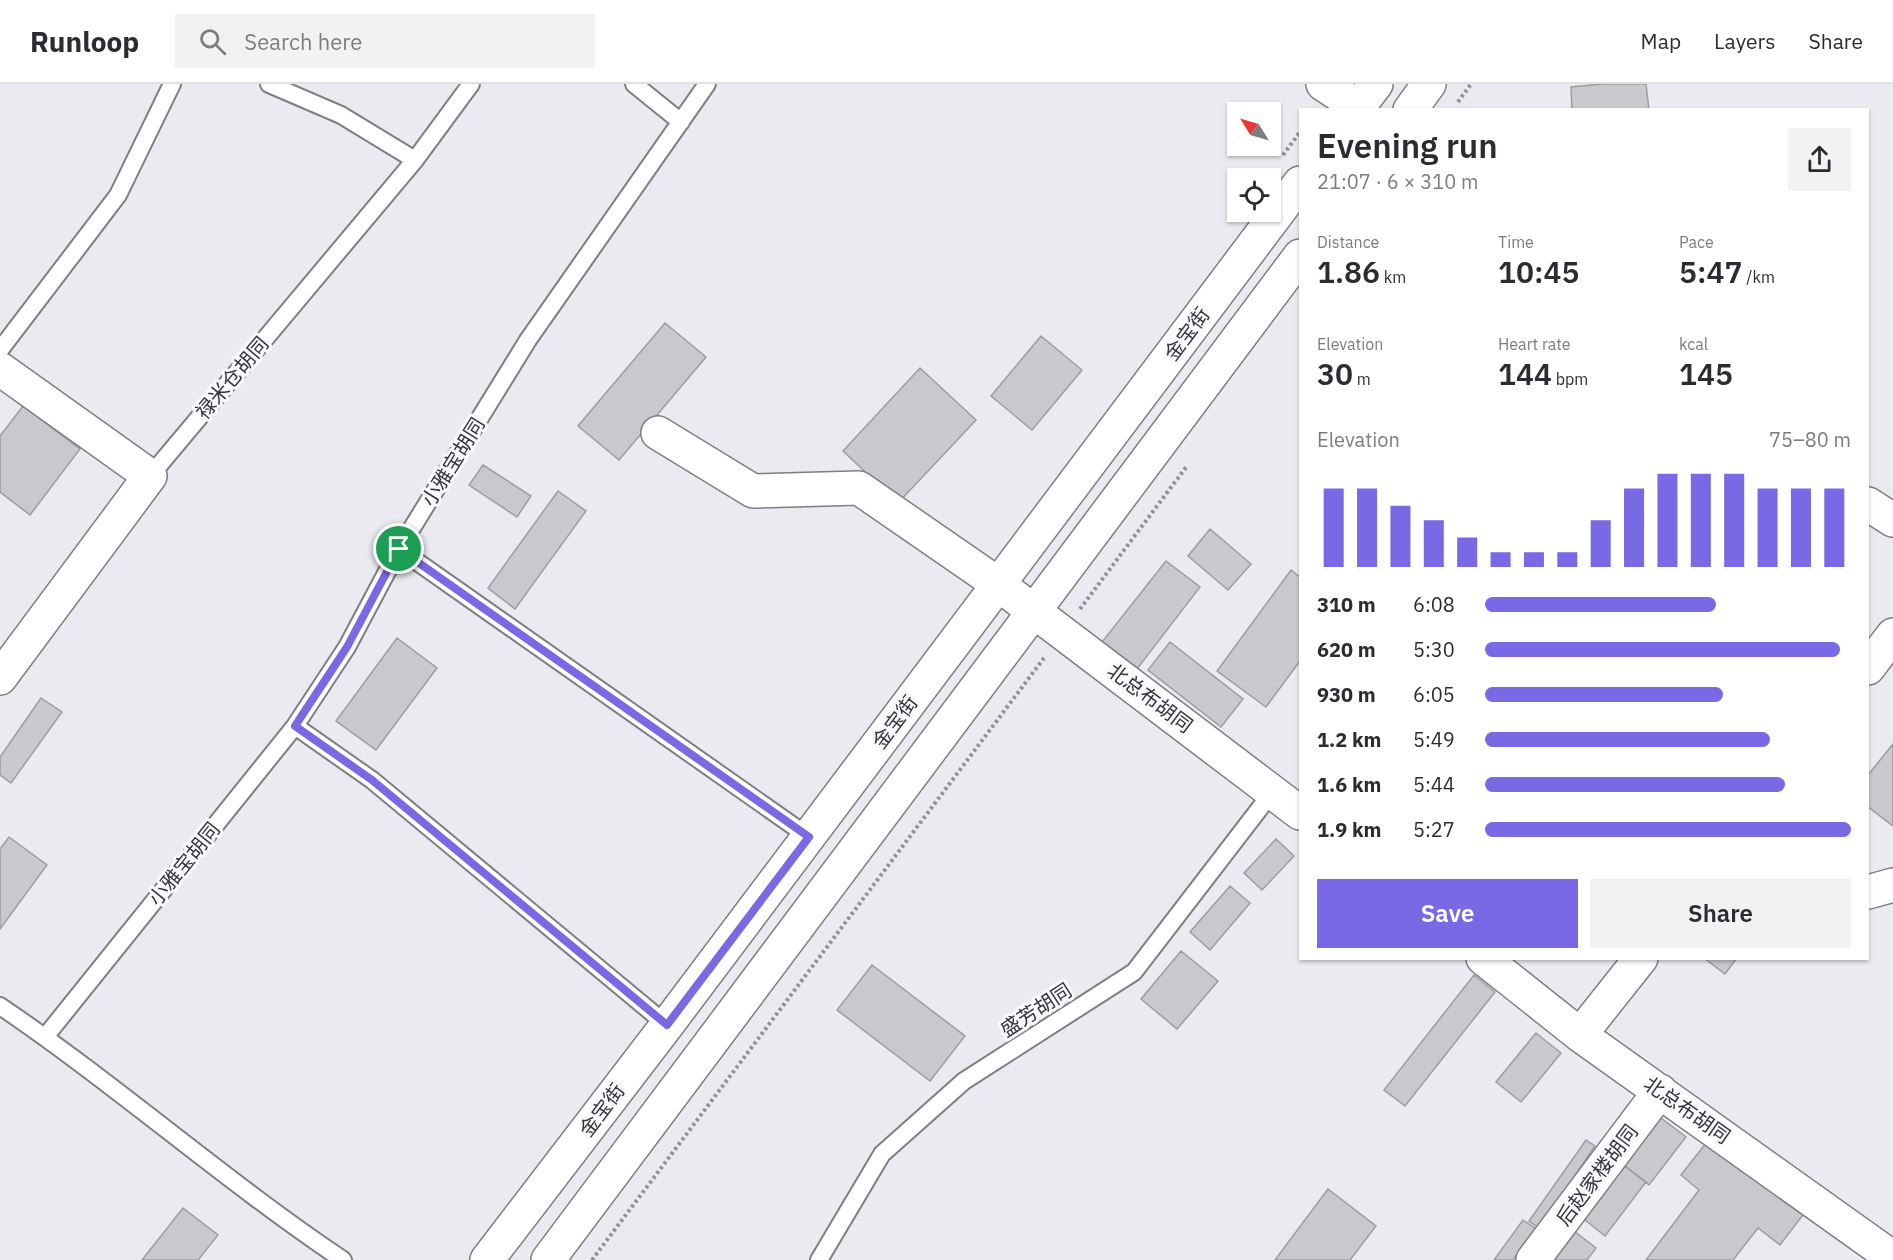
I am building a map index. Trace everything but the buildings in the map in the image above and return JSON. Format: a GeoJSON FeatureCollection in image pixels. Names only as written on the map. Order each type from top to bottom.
{"type":"FeatureCollection","features":[{"type":"Feature","properties":{"kind":"main road"},"geometry":{"type":"LineString","coordinates":[[1323,84],[1363,100]]}},
{"type":"Feature","properties":{"kind":"main road"},"geometry":{"type":"LineString","coordinates":[[1411,108],[1429,84]]}},
{"type":"Feature","properties":{"kind":"main road","name":"金宝街"},"geometry":{"type":"LineString","coordinates":[[487,1260],[809,837],[1299,184]]}},
{"type":"Feature","properties":{"kind":"main road"},"geometry":{"type":"LineString","coordinates":[[548,1260],[1299,257]]}},
{"type":"Feature","properties":{"kind":"main road"},"geometry":{"type":"LineString","coordinates":[[0,369],[150,476]]}},
{"type":"Feature","properties":{"kind":"main road","name":"北总布胡同"},"geometry":{"type":"LineString","coordinates":[[658,433],[753,491],[859,488],[999,584],[1299,812]]}},
{"type":"Feature","properties":{"kind":"main road","name":"禄米仓胡同"},"geometry":{"type":"LineString","coordinates":[[0,678],[150,476]]}},
{"type":"Feature","properties":{"kind":"main road"},"geometry":{"type":"LineString","coordinates":[[1869,505],[1893,520]]}},
{"type":"Feature","properties":{"kind":"main road"},"geometry":{"type":"LineString","coordinates":[[1869,667],[1893,635]]}},
{"type":"Feature","properties":{"kind":"main road"},"geometry":{"type":"LineString","coordinates":[[1869,892],[1893,885]]}},
{"type":"Feature","properties":{"kind":"main road","name":"北总布胡同"},"geometry":{"type":"LineString","coordinates":[[1486,960],[1580,1035],[1660,1090],[1857,1249],[1893,1258]]}},
{"type":"Feature","properties":{"kind":"main road"},"geometry":{"type":"LineString","coordinates":[[1580,1035],[1639,960]]}},
{"type":"Feature","properties":{"kind":"main road","name":"后赵家楼胡同"},"geometry":{"type":"LineString","coordinates":[[1533,1260],[1660,1090]]}},
{"type":"Feature","properties":{"kind":"lane"},"geometry":{"type":"LineString","coordinates":[[0,350],[118,195],[172,84]]}},
{"type":"Feature","properties":{"kind":"lane"},"geometry":{"type":"LineString","coordinates":[[269,84],[341,115],[415,160]]}},
{"type":"Feature","properties":{"kind":"lane","name":"禄米仓胡同"},"geometry":{"type":"LineString","coordinates":[[150,476],[415,160],[471,84]]}},
{"type":"Feature","properties":{"kind":"lane"},"geometry":{"type":"LineString","coordinates":[[634,84],[681,122]]}},
{"type":"Feature","properties":{"kind":"lane","name":"小雅宝胡同"},"geometry":{"type":"LineString","coordinates":[[45,1037],[295,726],[347,647],[399,549],[528,340],[707,84]]}},
{"type":"Feature","properties":{"kind":"lane"},"geometry":{"type":"LineString","coordinates":[[399,549],[809,837]]}},
{"type":"Feature","properties":{"kind":"lane"},"geometry":{"type":"LineString","coordinates":[[295,726],[372,780],[667,1025]]}},
{"type":"Feature","properties":{"kind":"lane","name":"盛芳胡同"},"geometry":{"type":"LineString","coordinates":[[819,1260],[882,1154],[964,1081],[1134,972],[1273,791]]}},
{"type":"Feature","properties":{"kind":"lane"},"geometry":{"type":"LineString","coordinates":[[0,1006],[45,1037],[290,1224],[343,1260]]}},
{"type":"Feature","properties":{"kind":"path"},"geometry":{"type":"LineString","coordinates":[[1453,108],[1471,84]]}},
{"type":"Feature","properties":{"kind":"path"},"geometry":{"type":"LineString","coordinates":[[592,1260],[1189,462]]}},
{"type":"Feature","properties":{"kind":"route"},"geometry":{"type":"LineString","coordinates":[[399,549],[809,837],[667,1025],[372,780],[295,726],[347,647],[399,549]]}}]}
